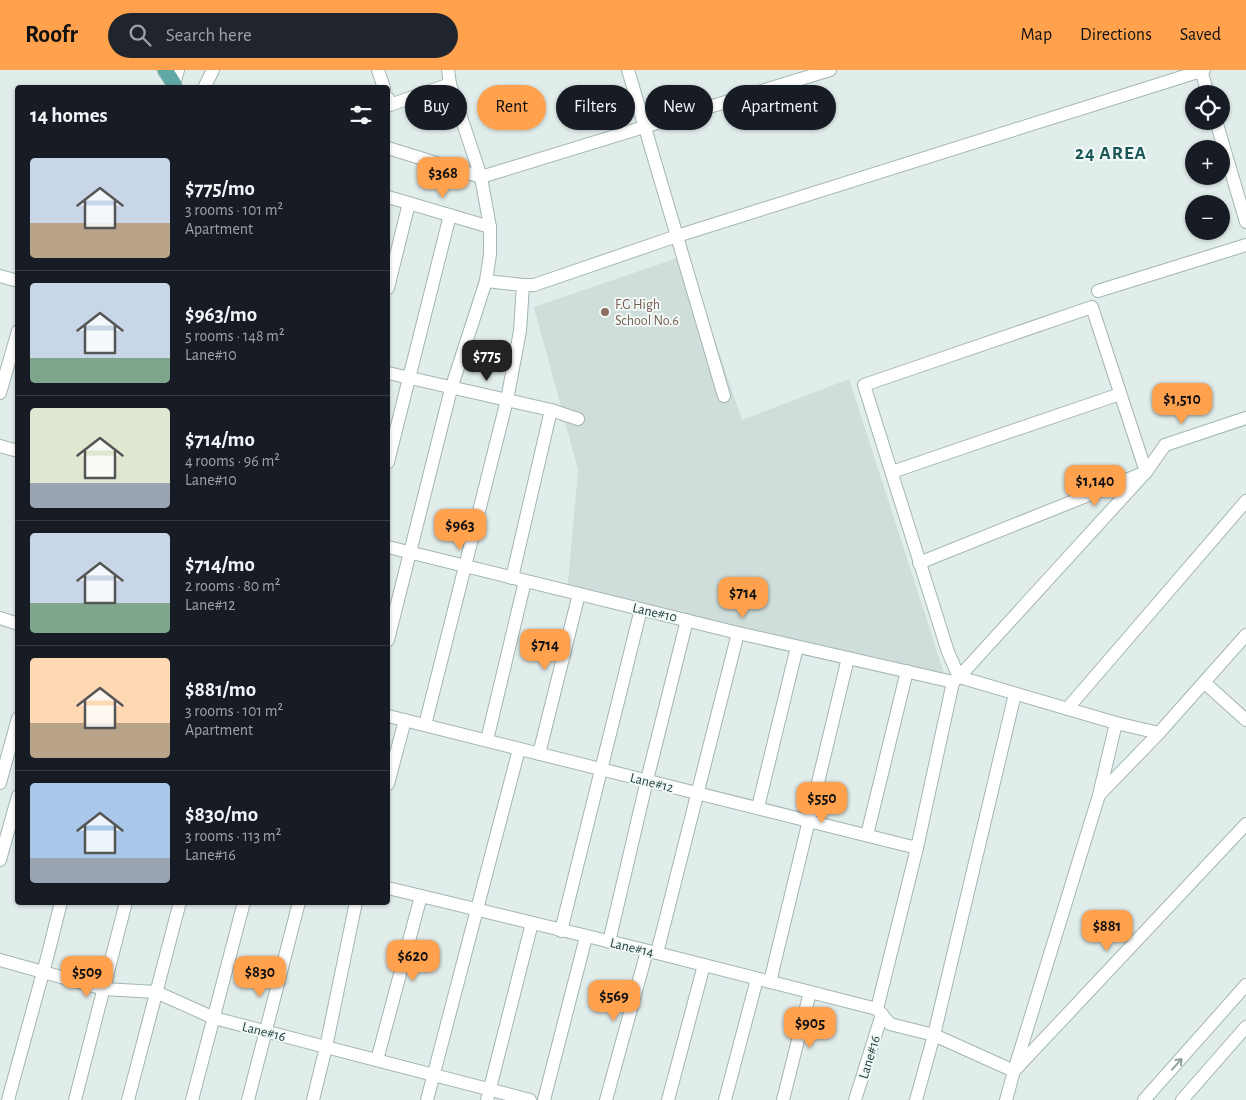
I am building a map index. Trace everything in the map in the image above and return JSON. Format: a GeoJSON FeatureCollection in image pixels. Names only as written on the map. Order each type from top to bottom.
{"type":"FeatureCollection","features":[{"type":"Feature","properties":{"kind":"main road"},"geometry":{"type":"LineString","coordinates":[[165,70],[175,80]]}},
{"type":"Feature","properties":{"kind":"street"},"geometry":{"type":"LineString","coordinates":[[205,85],[212,70]]}},
{"type":"Feature","properties":{"kind":"street"},"geometry":{"type":"LineString","coordinates":[[378,70],[383,85]]}},
{"type":"Feature","properties":{"kind":"street"},"geometry":{"type":"LineString","coordinates":[[390,631],[408,552],[451,389],[486,281],[490,254],[490,227],[481,177],[450,84],[448,70]]}},
{"type":"Feature","properties":{"kind":"street"},"geometry":{"type":"LineString","coordinates":[[390,149],[481,177],[645,127],[628,70]]}},
{"type":"Feature","properties":{"kind":"street"},"geometry":{"type":"LineString","coordinates":[[713,106],[830,70]]}},
{"type":"Feature","properties":{"kind":"street"},"geometry":{"type":"LineString","coordinates":[[486,281],[534,285],[677,236],[1202,70],[1206,85]]}},
{"type":"Feature","properties":{"kind":"street"},"geometry":{"type":"LineString","coordinates":[[390,105],[450,84]]}},
{"type":"Feature","properties":{"kind":"street"},"geometry":{"type":"LineString","coordinates":[[646,130],[724,396]]}},
{"type":"Feature","properties":{"kind":"street"},"geometry":{"type":"LineString","coordinates":[[1219,130],[1246,222]]}},
{"type":"Feature","properties":{"kind":"street"},"geometry":{"type":"LineString","coordinates":[[390,198],[490,227]]}},
{"type":"Feature","properties":{"kind":"street"},"geometry":{"type":"LineString","coordinates":[[390,280],[409,203]]}},
{"type":"Feature","properties":{"kind":"street"},"geometry":{"type":"LineString","coordinates":[[390,454],[450,215]]}},
{"type":"Feature","properties":{"kind":"street"},"geometry":{"type":"LineString","coordinates":[[1098,291],[1246,244]]}},
{"type":"Feature","properties":{"kind":"street"},"geometry":{"type":"LineString","coordinates":[[0,276],[15,280]]}},
{"type":"Feature","properties":{"kind":"street"},"geometry":{"type":"LineString","coordinates":[[425,726],[507,400],[520,331],[523,285]]}},
{"type":"Feature","properties":{"kind":"street"},"geometry":{"type":"LineString","coordinates":[[956,679],[864,385],[1092,308],[1146,472]]}},
{"type":"Feature","properties":{"kind":"street"},"geometry":{"type":"LineString","coordinates":[[0,393],[15,341]]}},
{"type":"Feature","properties":{"kind":"street"},"geometry":{"type":"LineString","coordinates":[[390,374],[451,389],[551,410],[578,419]]}},
{"type":"Feature","properties":{"kind":"street"},"geometry":{"type":"LineString","coordinates":[[892,472],[1120,394]]}},
{"type":"Feature","properties":{"kind":"street"},"geometry":{"type":"LineString","coordinates":[[512,578],[551,410]]}},
{"type":"Feature","properties":{"kind":"street"},"geometry":{"type":"LineString","coordinates":[[956,679],[1146,472],[1165,445],[1246,418]]}},
{"type":"Feature","properties":{"kind":"street"},"geometry":{"type":"LineString","coordinates":[[0,446],[15,450]]}},
{"type":"Feature","properties":{"kind":"street"},"geometry":{"type":"LineString","coordinates":[[919,563],[1146,472]]}},
{"type":"Feature","properties":{"kind":"street"},"geometry":{"type":"LineString","coordinates":[[1067,708],[1246,501]]}},
{"type":"Feature","properties":{"kind":"street","name":"Lane#10"},"geometry":{"type":"LineString","coordinates":[[390,548],[798,647],[907,671],[956,679],[1159,733]]}},
{"type":"Feature","properties":{"kind":"street"},"geometry":{"type":"LineString","coordinates":[[487,740],[526,581]]}},
{"type":"Feature","properties":{"kind":"street"},"geometry":{"type":"LineString","coordinates":[[539,754],[579,594]]}},
{"type":"Feature","properties":{"kind":"street"},"geometry":{"type":"LineString","coordinates":[[561,930],[640,609]]}},
{"type":"Feature","properties":{"kind":"street"},"geometry":{"type":"LineString","coordinates":[[0,618],[15,623]]}},
{"type":"Feature","properties":{"kind":"street"},"geometry":{"type":"LineString","coordinates":[[609,942],[687,620]]}},
{"type":"Feature","properties":{"kind":"street"},"geometry":{"type":"LineString","coordinates":[[606,1100],[652,952],[738,632]]}},
{"type":"Feature","properties":{"kind":"street"},"geometry":{"type":"LineString","coordinates":[[1099,795],[1205,683],[1246,635]]}},
{"type":"Feature","properties":{"kind":"street"},"geometry":{"type":"LineString","coordinates":[[758,808],[798,647]]}},
{"type":"Feature","properties":{"kind":"street"},"geometry":{"type":"LineString","coordinates":[[770,982],[848,658]]}},
{"type":"Feature","properties":{"kind":"street"},"geometry":{"type":"LineString","coordinates":[[867,835],[907,671]]}},
{"type":"Feature","properties":{"kind":"street","name":"Lane#16"},"geometry":{"type":"LineString","coordinates":[[855,1100],[879,1012],[956,679]]}},
{"type":"Feature","properties":{"kind":"street"},"geometry":{"type":"LineString","coordinates":[[1205,683],[1246,720]]}},
{"type":"Feature","properties":{"kind":"street"},"geometry":{"type":"LineString","coordinates":[[916,1100],[934,1035],[1015,694]]}},
{"type":"Feature","properties":{"kind":"street","name":"Lane#12"},"geometry":{"type":"LineString","coordinates":[[390,716],[917,848]]}},
{"type":"Feature","properties":{"kind":"street"},"geometry":{"type":"LineString","coordinates":[[390,777],[406,720]]}},
{"type":"Feature","properties":{"kind":"street"},"geometry":{"type":"LineString","coordinates":[[1006,1100],[1099,795],[1116,723]]}},
{"type":"Feature","properties":{"kind":"street"},"geometry":{"type":"LineString","coordinates":[[0,783],[15,729]]}},
{"type":"Feature","properties":{"kind":"street"},"geometry":{"type":"LineString","coordinates":[[427,1100],[519,749]]}},
{"type":"Feature","properties":{"kind":"street"},"geometry":{"type":"LineString","coordinates":[[0,860],[15,807]]}},
{"type":"Feature","properties":{"kind":"street"},"geometry":{"type":"LineString","coordinates":[[1014,1071],[1245,828]]}},
{"type":"Feature","properties":{"kind":"street","name":"Lane#14"},"geometry":{"type":"LineString","coordinates":[[390,888],[652,952],[810,992],[879,1012],[890,1024],[934,1035],[1014,1071]]}},
{"type":"Feature","properties":{"kind":"street"},"geometry":{"type":"LineString","coordinates":[[377,1060],[421,896]]}},
{"type":"Feature","properties":{"kind":"street"},"geometry":{"type":"LineString","coordinates":[[8,1100],[60,905]]}},
{"type":"Feature","properties":{"kind":"street"},"geometry":{"type":"LineString","coordinates":[[75,1100],[125,905]]}},
{"type":"Feature","properties":{"kind":"street"},"geometry":{"type":"LineString","coordinates":[[128,1100],[179,905]]}},
{"type":"Feature","properties":{"kind":"street"},"geometry":{"type":"LineString","coordinates":[[192,1100],[243,905]]}},
{"type":"Feature","properties":{"kind":"street"},"geometry":{"type":"LineString","coordinates":[[248,1100],[298,905]]}},
{"type":"Feature","properties":{"kind":"street"},"geometry":{"type":"LineString","coordinates":[[313,1100],[355,905]]}},
{"type":"Feature","properties":{"kind":"street"},"geometry":{"type":"LineString","coordinates":[[488,1095],[532,923]]}},
{"type":"Feature","properties":{"kind":"street"},"geometry":{"type":"LineString","coordinates":[[544,1100],[586,937]]}},
{"type":"Feature","properties":{"kind":"street","name":"Lane#16"},"geometry":{"type":"LineString","coordinates":[[0,960],[104,989],[156,992],[214,1018],[434,1075],[488,1095],[530,1100]]}},
{"type":"Feature","properties":{"kind":"street"},"geometry":{"type":"LineString","coordinates":[[668,1100],[704,966]]}},
{"type":"Feature","properties":{"kind":"street"},"geometry":{"type":"LineString","coordinates":[[725,1100],[757,979]]}},
{"type":"Feature","properties":{"kind":"street"},"geometry":{"type":"LineString","coordinates":[[1144,1100],[1246,985]]}},
{"type":"Feature","properties":{"kind":"street"},"geometry":{"type":"LineString","coordinates":[[783,1100],[810,992]]}},
{"type":"Feature","properties":{"kind":"street"},"geometry":{"type":"LineString","coordinates":[[1182,1100],[1241,1041],[1246,1027]]}},
{"type":"Feature","properties":{"kind":"shaded area"},"geometry":{"type":"Polygon","coordinates":[[[686,255],[742,420],[849,379],[944,673],[567,594],[578,470],[534,307],[686,255]]]}},
{"type":"Feature","properties":{"kind":"place","name":"F.G High School No.6"},"geometry":{"type":"Point","coordinates":[605,312]}},
{"type":"Feature","properties":{"kind":"district","name":"24 AREA"},"geometry":{"type":"Point","coordinates":[1111,152]}}]}
